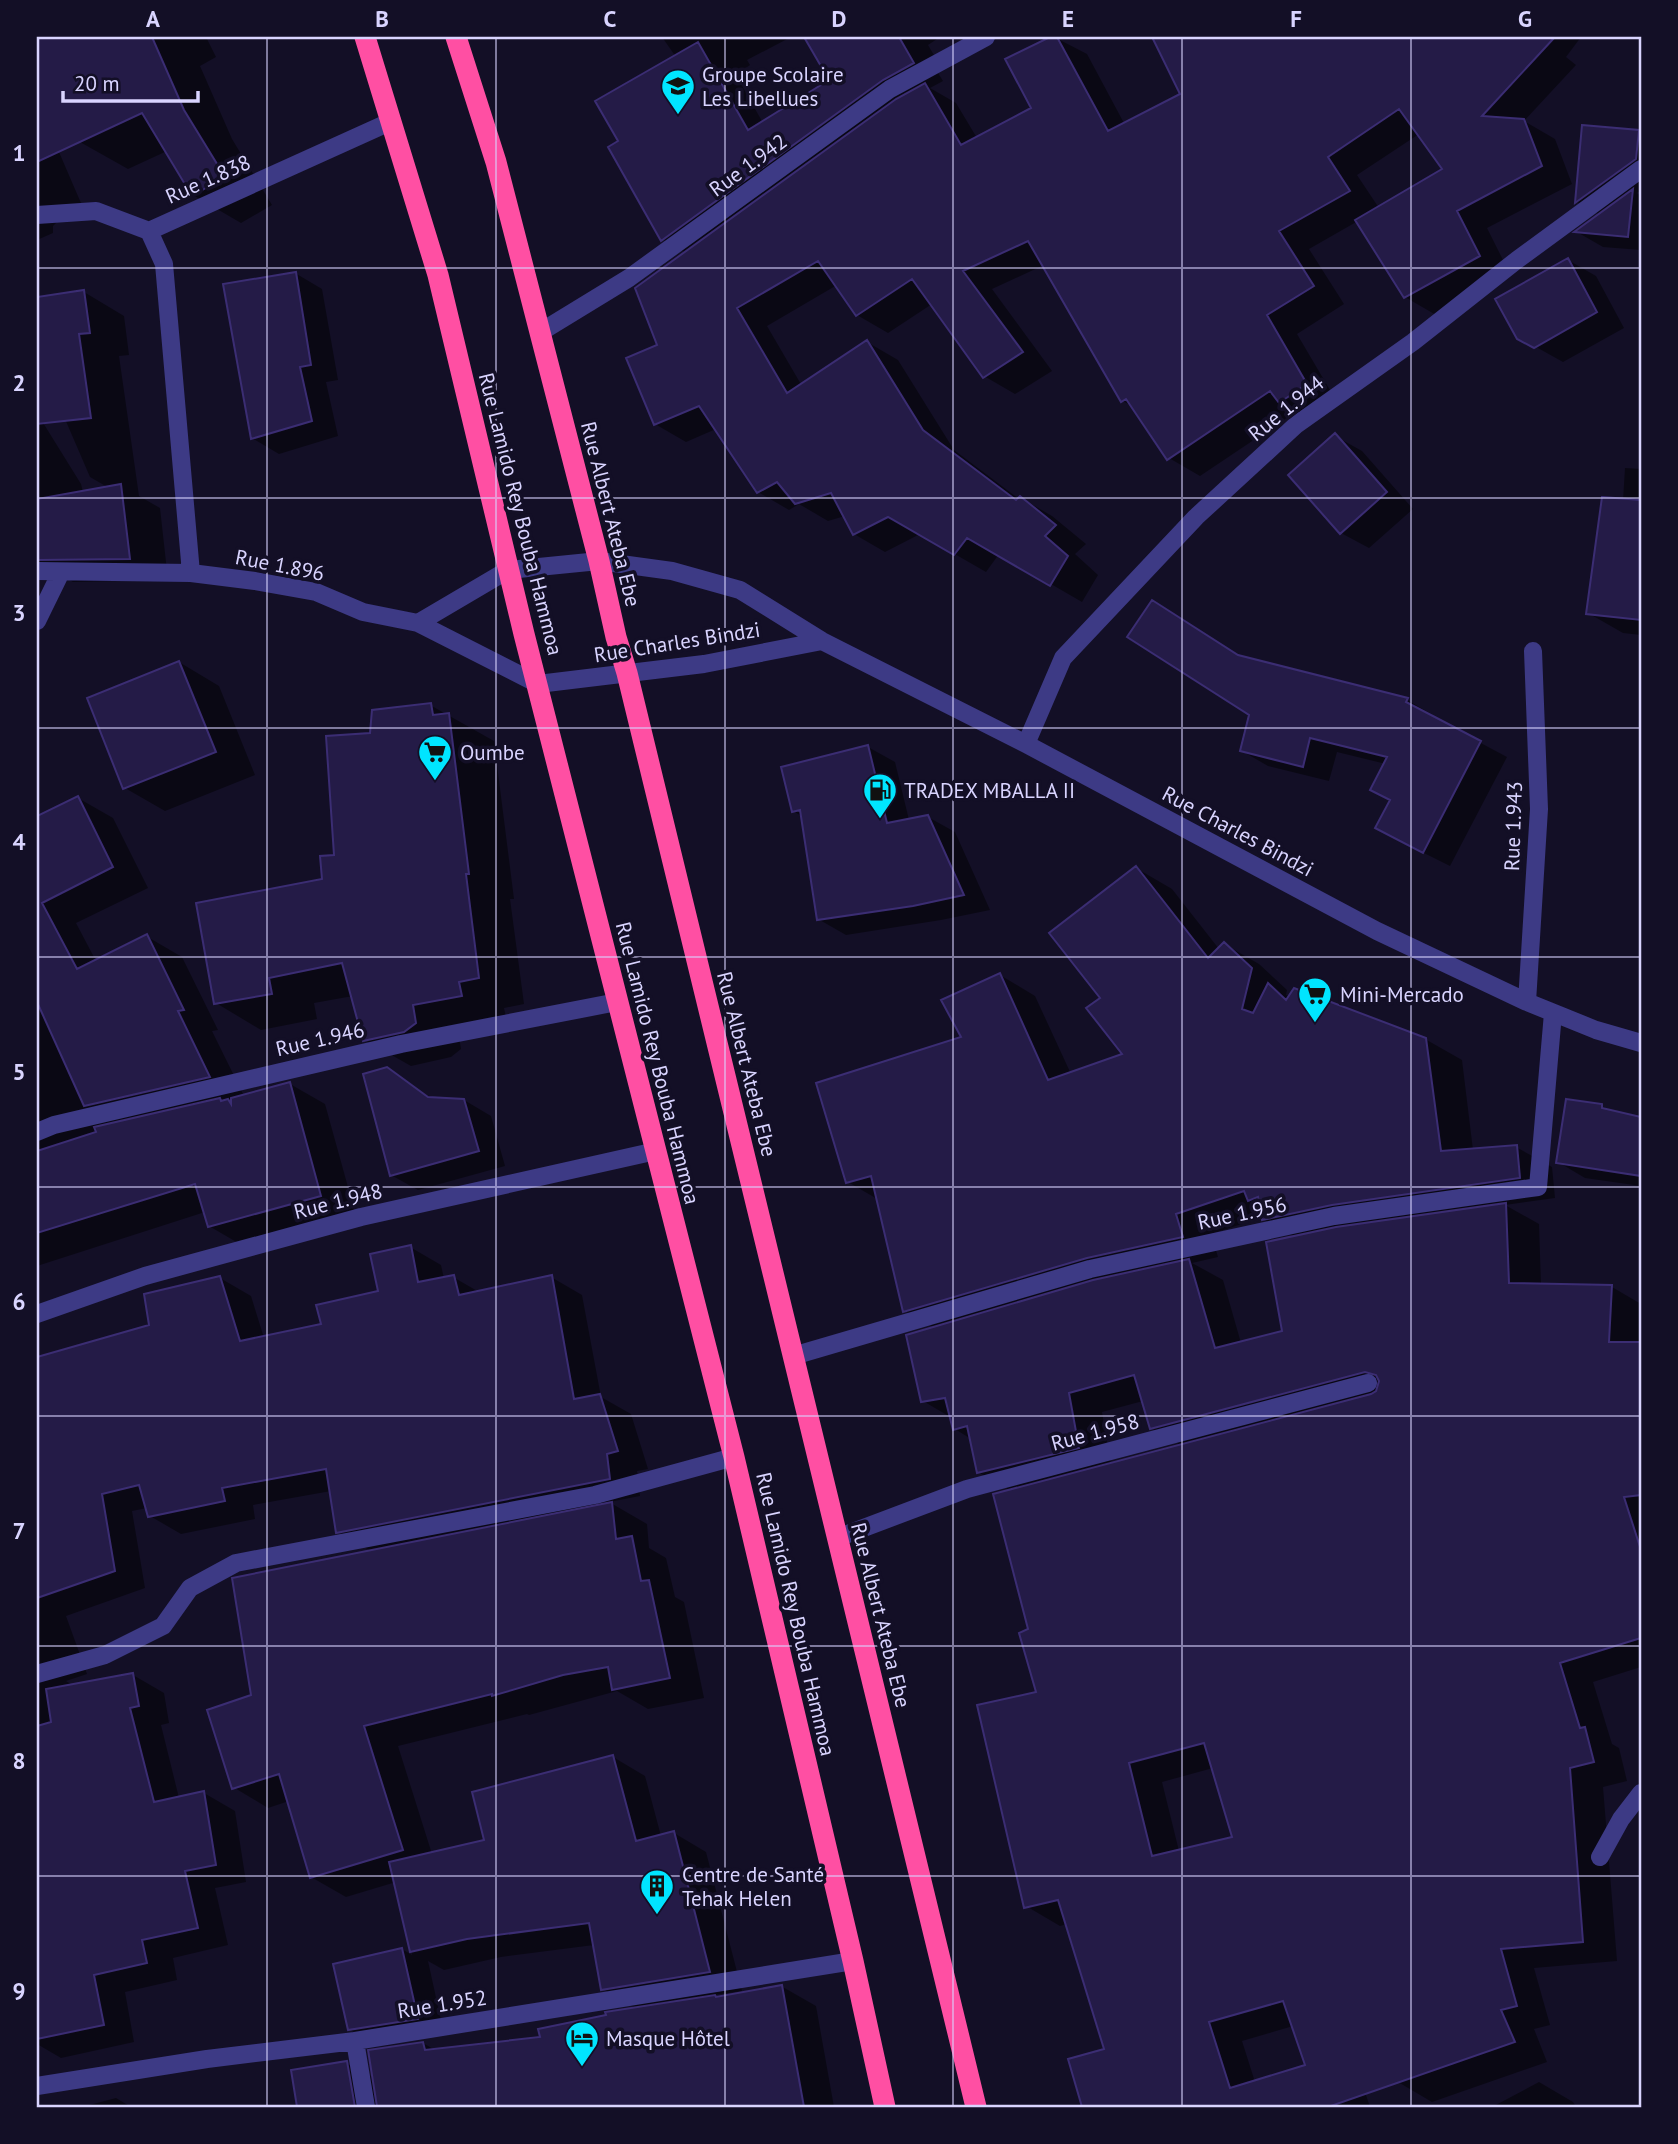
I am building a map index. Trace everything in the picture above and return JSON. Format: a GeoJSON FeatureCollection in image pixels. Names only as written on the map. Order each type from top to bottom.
{"type":"FeatureCollection","features":[{"type":"Feature","properties":{"kind":"highway","name":"Rue Lamido Rey Bouba Hammoa"},"geometry":{"type":"LineString","coordinates":[[365,37],[438,275],[508,570],[734,1457],[885,2107]]}},
{"type":"Feature","properties":{"kind":"highway","name":"Rue Albert Ateba Ebe"},"geometry":{"type":"LineString","coordinates":[[456,37],[496,162],[599,561],[616,637],[628,673],[976,2107]]}},
{"type":"Feature","properties":{"kind":"street","name":"Rue 1.942"},"geometry":{"type":"LineString","coordinates":[[539,333],[629,278],[890,89],[986,37]]}},
{"type":"Feature","properties":{"kind":"street","name":"Rue 1.838"},"geometry":{"type":"LineString","coordinates":[[149,231],[392,121]]}},
{"type":"Feature","properties":{"kind":"street","name":"Rue 1.944"},"geometry":{"type":"LineString","coordinates":[[1026,744],[1063,658],[1196,517],[1296,425],[1413,342],[1517,260],[1641,169]]}},
{"type":"Feature","properties":{"kind":"street"},"geometry":{"type":"LineString","coordinates":[[37,215],[96,211],[149,231],[164,264],[191,573]]}},
{"type":"Feature","properties":{"kind":"street","name":"Rue Charles Bindzi"},"geometry":{"type":"LineString","coordinates":[[418,623],[508,570],[599,561],[672,571],[740,590],[822,641],[1026,744],[1377,931],[1527,1002],[1597,1030],[1641,1043]]}},
{"type":"Feature","properties":{"kind":"street","name":"Rue 1.896"},"geometry":{"type":"LineString","coordinates":[[37,571],[191,573],[316,592],[363,612],[418,623],[538,684]]}},
{"type":"Feature","properties":{"kind":"street"},"geometry":{"type":"LineString","coordinates":[[37,621],[61,572]]}},
{"type":"Feature","properties":{"kind":"street","name":"Rue Charles Bindzi"},"geometry":{"type":"LineString","coordinates":[[538,684],[704,664],[822,641]]}},
{"type":"Feature","properties":{"kind":"street","name":"Rue 1.943"},"geometry":{"type":"LineString","coordinates":[[1527,1002],[1539,809],[1533,651]]}},
{"type":"Feature","properties":{"kind":"street","name":"Rue 1.946"},"geometry":{"type":"LineString","coordinates":[[37,1132],[54,1125],[401,1044],[617,1002]]}},
{"type":"Feature","properties":{"kind":"street","name":"Rue 1.956"},"geometry":{"type":"LineString","coordinates":[[793,1356],[1090,1269],[1334,1216],[1538,1187],[1553,1013]]}},
{"type":"Feature","properties":{"kind":"street","name":"Rue 1.948"},"geometry":{"type":"LineString","coordinates":[[37,1314],[145,1276],[361,1217],[656,1151]]}},
{"type":"Feature","properties":{"kind":"street","name":"Rue 1.958"},"geometry":{"type":"LineString","coordinates":[[837,1538],[967,1489],[1368,1383]]}},
{"type":"Feature","properties":{"kind":"street"},"geometry":{"type":"LineString","coordinates":[[37,1674],[105,1655],[163,1626],[190,1588],[236,1563],[595,1495],[734,1457]]}},
{"type":"Feature","properties":{"kind":"street"},"geometry":{"type":"LineString","coordinates":[[1600,1857],[1621,1819],[1641,1793]]}},
{"type":"Feature","properties":{"kind":"street","name":"Rue 1.952"},"geometry":{"type":"LineString","coordinates":[[37,2086],[206,2059],[355,2041],[853,1961]]}},
{"type":"Feature","properties":{"kind":"street"},"geometry":{"type":"LineString","coordinates":[[355,2041],[366,2107]]}},
{"type":"Feature","properties":{"kind":"building"},"geometry":{"type":"Polygon","coordinates":[[[37,37],[152,37],[184,110],[225,177],[192,196],[142,113],[37,162],[37,37]]]}},
{"type":"Feature","properties":{"kind":"building"},"geometry":{"type":"Polygon","coordinates":[[[804,37],[899,37],[914,63],[883,80],[661,241],[608,147],[618,141],[595,101],[698,42],[748,130],[829,80],[804,37]]]}},
{"type":"Feature","properties":{"kind":"building"},"geometry":{"type":"Polygon","coordinates":[[[1050,37],[1057,37],[1108,131],[1180,94],[1152,37],[1555,37],[1482,116],[1524,119],[1542,166],[1457,211],[1480,256],[1404,298],[1355,220],[1442,169],[1399,109],[1328,157],[1350,191],[1279,231],[1314,286],[1267,315],[1307,384],[1279,403],[1270,391],[1167,460],[1126,399],[1121,402],[1028,241],[963,271],[1023,352],[983,378],[912,279],[856,316],[818,261],[737,308],[787,393],[867,340],[923,430],[1016,500],[1020,496],[1056,525],[1045,536],[1068,556],[1050,586],[967,538],[954,555],[888,517],[853,535],[831,493],[795,504],[777,482],[757,493],[699,406],[654,425],[626,358],[657,345],[635,288],[896,99],[925,83],[961,145],[1031,108],[1005,59],[1050,37]]]}},
{"type":"Feature","properties":{"kind":"building"},"geometry":{"type":"Polygon","coordinates":[[[1582,125],[1639,130],[1636,159],[1575,203],[1582,125]]]}},
{"type":"Feature","properties":{"kind":"building"},"geometry":{"type":"Polygon","coordinates":[[[1633,189],[1628,237],[1574,232],[1633,189]]]}},
{"type":"Feature","properties":{"kind":"building"},"geometry":{"type":"Polygon","coordinates":[[[1568,258],[1597,312],[1534,348],[1517,339],[1495,299],[1568,258]]]}},
{"type":"Feature","properties":{"kind":"building"},"geometry":{"type":"Polygon","coordinates":[[[296,272],[311,365],[300,367],[312,421],[251,439],[223,284],[296,272]]]}},
{"type":"Feature","properties":{"kind":"building"},"geometry":{"type":"Polygon","coordinates":[[[84,290],[90,333],[79,334],[91,418],[37,424],[37,297],[84,290]]]}},
{"type":"Feature","properties":{"kind":"building"},"geometry":{"type":"Polygon","coordinates":[[[1335,433],[1387,492],[1340,534],[1288,475],[1335,433]]]}},
{"type":"Feature","properties":{"kind":"building"},"geometry":{"type":"Polygon","coordinates":[[[121,484],[130,559],[37,560],[37,499],[121,484]]]}},
{"type":"Feature","properties":{"kind":"building"},"geometry":{"type":"Polygon","coordinates":[[[1602,497],[1641,500],[1641,620],[1586,614],[1602,497]]]}},
{"type":"Feature","properties":{"kind":"building"},"geometry":{"type":"Polygon","coordinates":[[[1152,600],[1238,655],[1408,698],[1406,702],[1481,741],[1423,853],[1375,828],[1390,800],[1370,790],[1387,757],[1310,738],[1303,767],[1240,751],[1249,715],[1127,637],[1152,600]]]}},
{"type":"Feature","properties":{"kind":"building"},"geometry":{"type":"Polygon","coordinates":[[[179,661],[216,752],[123,789],[87,698],[179,661]]]}},
{"type":"Feature","properties":{"kind":"building"},"geometry":{"type":"Polygon","coordinates":[[[431,703],[433,715],[449,713],[479,978],[459,982],[462,996],[413,1005],[416,1023],[404,1032],[363,1041],[342,963],[269,978],[272,994],[214,1004],[196,903],[322,879],[320,856],[334,855],[326,736],[370,733],[372,710],[431,703]]]}},
{"type":"Feature","properties":{"kind":"building"},"geometry":{"type":"Polygon","coordinates":[[[868,745],[887,823],[928,815],[964,895],[913,906],[817,920],[800,810],[792,812],[781,767],[868,745]]]}},
{"type":"Feature","properties":{"kind":"building"},"geometry":{"type":"Polygon","coordinates":[[[78,796],[113,867],[42,903],[77,969],[147,934],[184,1010],[178,1011],[210,1077],[84,1106],[37,1002],[37,816],[78,796]]]}},
{"type":"Feature","properties":{"kind":"building"},"geometry":{"type":"Polygon","coordinates":[[[1136,866],[1208,958],[1224,942],[1252,968],[1242,1009],[1253,1013],[1268,983],[1286,1000],[1294,988],[1426,1038],[1441,1151],[1517,1145],[1520,1178],[1332,1205],[1262,1220],[1258,1197],[1248,1201],[1244,1191],[1176,1214],[1183,1237],[1087,1258],[903,1312],[871,1176],[846,1183],[816,1083],[961,1037],[941,1000],[1000,973],[1048,1080],[1122,1054],[1086,1008],[1100,998],[1049,933],[1136,866]]]}},
{"type":"Feature","properties":{"kind":"building"},"geometry":{"type":"Polygon","coordinates":[[[387,1067],[428,1097],[464,1099],[479,1151],[390,1176],[363,1074],[387,1067]]]}},
{"type":"Feature","properties":{"kind":"building"},"geometry":{"type":"Polygon","coordinates":[[[290,1082],[321,1196],[208,1227],[195,1184],[37,1233],[37,1151],[96,1132],[94,1127],[220,1098],[221,1101],[228,1099],[231,1104],[231,1098],[290,1082]]]}},
{"type":"Feature","properties":{"kind":"building"},"geometry":{"type":"Polygon","coordinates":[[[1566,1099],[1602,1104],[1602,1108],[1641,1117],[1641,1176],[1556,1163],[1566,1099]]]}},
{"type":"Feature","properties":{"kind":"building"},"geometry":{"type":"Polygon","coordinates":[[[1506,1203],[1509,1283],[1612,1285],[1609,1342],[1641,1342],[1641,1495],[1624,1497],[1641,1550],[1641,1638],[1560,1663],[1580,1728],[1585,1727],[1594,1762],[1570,1768],[1583,1942],[1501,1949],[1517,2006],[1501,2010],[1515,2042],[1328,2107],[1082,2107],[1068,2059],[1104,2049],[1058,1900],[1024,1908],[977,1705],[1036,1692],[1019,1633],[1028,1629],[993,1494],[1371,1394],[1376,1391],[1379,1381],[1376,1375],[1365,1372],[1150,1429],[1134,1375],[1069,1393],[1079,1448],[977,1473],[967,1426],[953,1430],[945,1398],[921,1402],[906,1335],[1093,1280],[1189,1259],[1215,1348],[1282,1331],[1266,1242],[1336,1227],[1506,1203]],[[1204,1743],[1129,1763],[1152,1856],[1232,1837],[1204,1743]],[[1283,2001],[1209,2022],[1230,2088],[1305,2065],[1283,2001]]]}},
{"type":"Feature","properties":{"kind":"building"},"geometry":{"type":"Polygon","coordinates":[[[411,1245],[418,1282],[454,1275],[459,1295],[552,1275],[574,1399],[600,1394],[618,1451],[607,1454],[610,1479],[336,1533],[326,1469],[222,1488],[225,1501],[148,1517],[139,1485],[102,1494],[115,1571],[37,1598],[37,1357],[149,1325],[144,1294],[220,1276],[240,1341],[321,1324],[316,1305],[378,1291],[370,1254],[411,1245]]]}},
{"type":"Feature","properties":{"kind":"building"},"geometry":{"type":"Polygon","coordinates":[[[612,1502],[616,1539],[632,1536],[641,1581],[649,1580],[670,1678],[612,1690],[608,1667],[563,1675],[492,1696],[364,1726],[403,1850],[310,1878],[279,1774],[232,1789],[207,1710],[251,1695],[232,1578],[612,1502]]]}},
{"type":"Feature","properties":{"kind":"building"},"geometry":{"type":"Polygon","coordinates":[[[133,1673],[139,1706],[130,1708],[154,1802],[204,1791],[216,1865],[185,1871],[198,1928],[142,1940],[147,1963],[94,1975],[104,2025],[37,2039],[37,1726],[51,1722],[46,1689],[133,1673]]]}},
{"type":"Feature","properties":{"kind":"building"},"geometry":{"type":"Polygon","coordinates":[[[613,1755],[636,1841],[674,1831],[710,1972],[601,1990],[589,1923],[467,1939],[410,1952],[389,1862],[484,1840],[472,1792],[613,1755]]]}},
{"type":"Feature","properties":{"kind":"building"},"geometry":{"type":"Polygon","coordinates":[[[402,1948],[418,2019],[348,2030],[333,1964],[402,1948]]]}},
{"type":"Feature","properties":{"kind":"building"},"geometry":{"type":"Polygon","coordinates":[[[782,1985],[804,2107],[377,2107],[368,2050],[423,2042],[425,2050],[540,2037],[538,2029],[606,2015],[605,2012],[782,1985]]]}},
{"type":"Feature","properties":{"kind":"building"},"geometry":{"type":"Polygon","coordinates":[[[347,2061],[355,2107],[297,2107],[291,2070],[347,2061]]]}},
{"type":"Feature","properties":{"kind":"place","name":"Groupe Scolaire Les Libellues"},"geometry":{"type":"Point","coordinates":[678,116]}},
{"type":"Feature","properties":{"kind":"place","name":"Oumbe"},"geometry":{"type":"Point","coordinates":[435,782]}},
{"type":"Feature","properties":{"kind":"place","name":"TRADEX MBALLA II"},"geometry":{"type":"Point","coordinates":[880,820]}},
{"type":"Feature","properties":{"kind":"place","name":"Mini-Mercado"},"geometry":{"type":"Point","coordinates":[1315,1024]}},
{"type":"Feature","properties":{"kind":"place","name":"Centre de Santé Tehak Helen"},"geometry":{"type":"Point","coordinates":[657,1916]}},
{"type":"Feature","properties":{"kind":"place","name":"Masque Hôtel"},"geometry":{"type":"Point","coordinates":[582,2068]}}]}
